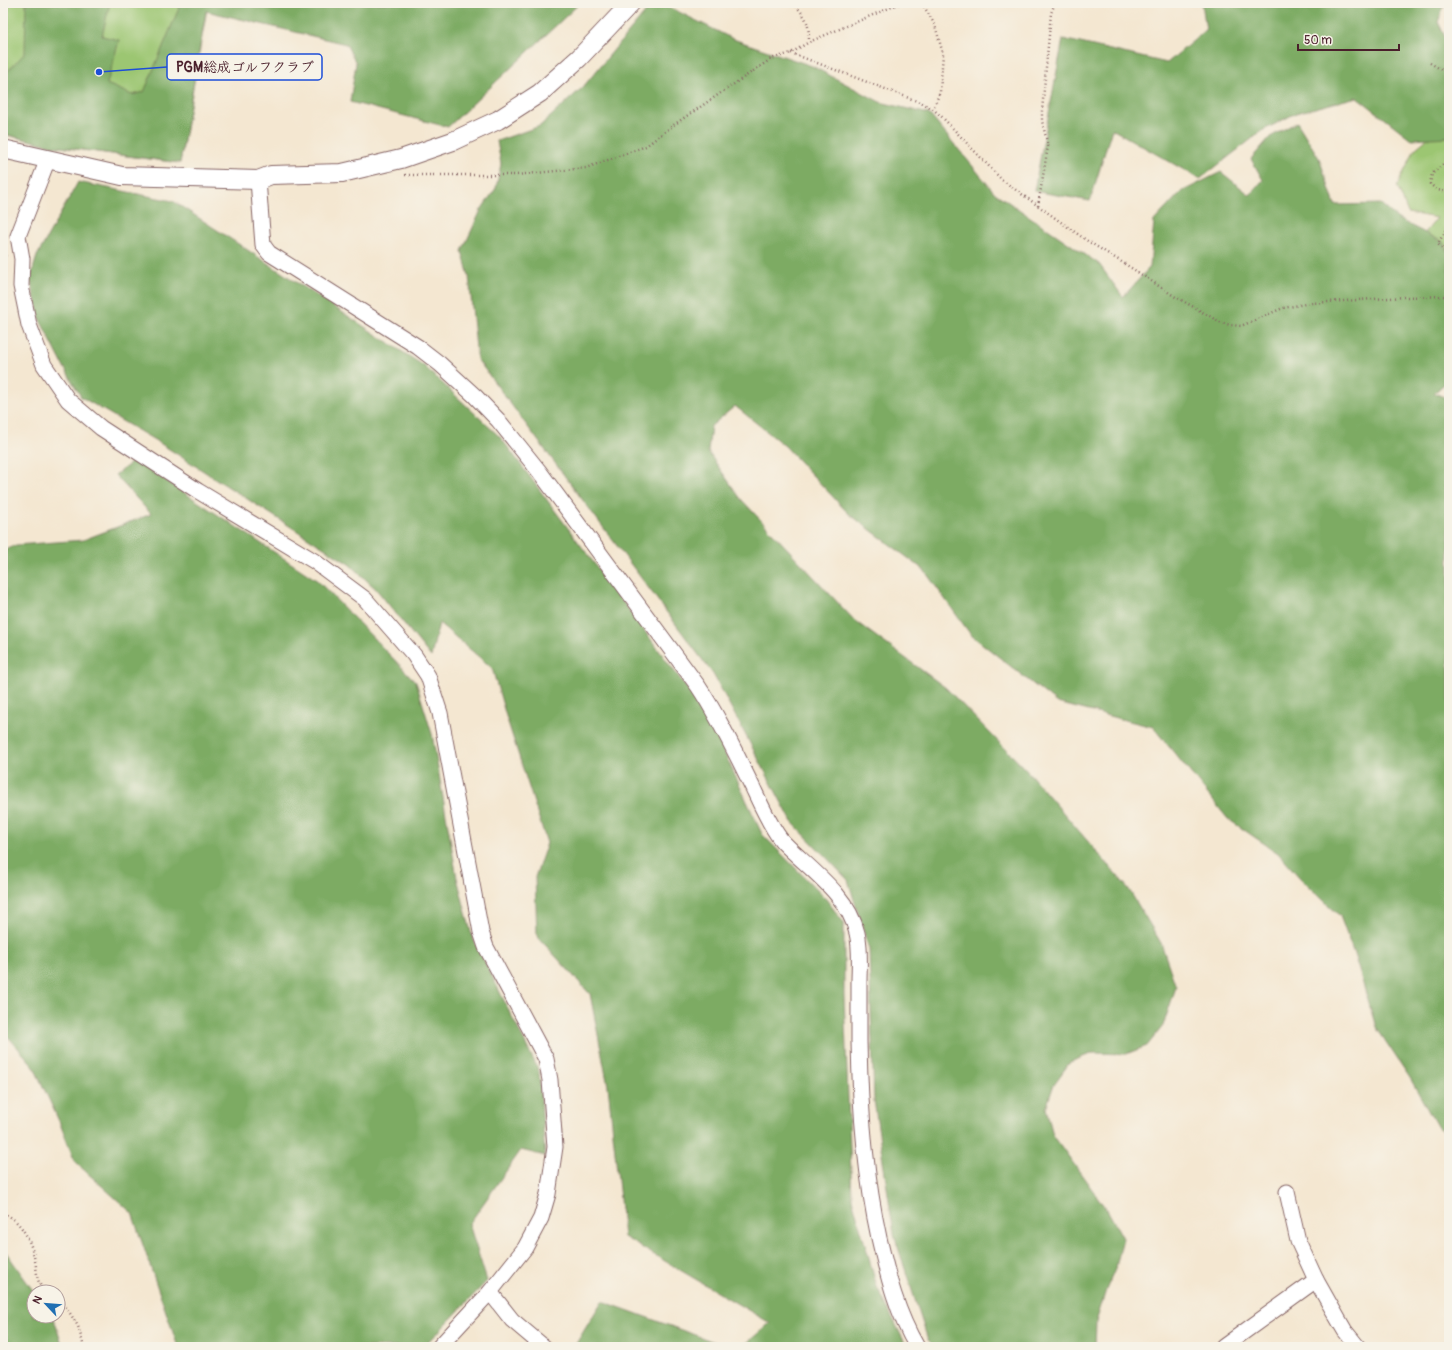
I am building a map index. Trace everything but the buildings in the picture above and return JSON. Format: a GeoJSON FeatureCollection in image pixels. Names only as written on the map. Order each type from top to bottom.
{"type":"FeatureCollection","features":[{"type":"Feature","properties":{"kind":"street"},"geometry":{"type":"LineString","coordinates":[[3,149],[122,176],[258,180],[271,175],[342,173],[401,159],[453,142],[498,120],[540,93],[579,58],[631,3]]}},
{"type":"Feature","properties":{"kind":"street"},"geometry":{"type":"LineString","coordinates":[[48,159],[18,236],[22,259],[21,286],[29,325],[44,365],[68,400],[101,428],[198,491],[314,561],[365,599],[414,655],[428,676],[440,713],[481,932],[486,947],[546,1059],[550,1080],[555,1147],[548,1194],[541,1218],[525,1248],[490,1292],[439,1347]]}},
{"type":"Feature","properties":{"kind":"street"},"geometry":{"type":"LineString","coordinates":[[258,180],[263,245],[270,253],[418,347],[440,364],[470,391],[498,420],[539,471],[698,686],[714,710],[764,811],[781,840],[830,888],[840,899],[852,917],[860,946],[859,1077],[864,1144],[874,1217],[894,1297],[905,1327],[917,1347]]}},
{"type":"Feature","properties":{"kind":"street"},"geometry":{"type":"LineString","coordinates":[[1287,1192],[1298,1241],[1316,1280],[1345,1331],[1358,1347]]}},
{"type":"Feature","properties":{"kind":"street"},"geometry":{"type":"LineString","coordinates":[[1223,1347],[1316,1280]]}},
{"type":"Feature","properties":{"kind":"street"},"geometry":{"type":"LineString","coordinates":[[490,1292],[512,1320],[544,1347]]}},
{"type":"Feature","properties":{"kind":"path"},"geometry":{"type":"LineString","coordinates":[[793,3],[804,15],[809,27],[809,42]]}},
{"type":"Feature","properties":{"kind":"path"},"geometry":{"type":"LineString","coordinates":[[400,174],[516,175],[586,168],[646,146],[675,124],[771,59],[791,52],[809,42],[901,3]]}},
{"type":"Feature","properties":{"kind":"path"},"geometry":{"type":"LineString","coordinates":[[922,3],[935,25],[943,54],[940,92],[934,109]]}},
{"type":"Feature","properties":{"kind":"path"},"geometry":{"type":"LineString","coordinates":[[1038,206],[1048,146],[1042,121],[1042,111],[1051,13],[1055,3]]}},
{"type":"Feature","properties":{"kind":"path"},"geometry":{"type":"LineString","coordinates":[[791,52],[934,109],[1002,180],[1086,240],[1174,296],[1220,322],[1241,326],[1283,308],[1311,303],[1405,297],[1449,296]]}},
{"type":"Feature","properties":{"kind":"path"},"geometry":{"type":"LineString","coordinates":[[1430,63],[1449,74]]}},
{"type":"Feature","properties":{"kind":"path"},"geometry":{"type":"LineString","coordinates":[[1449,159],[1432,174],[1430,184],[1437,190],[1449,192]]}},
{"type":"Feature","properties":{"kind":"path"},"geometry":{"type":"LineString","coordinates":[[1449,229],[1445,231],[1438,244],[1449,255]]}},
{"type":"Feature","properties":{"kind":"path"},"geometry":{"type":"LineString","coordinates":[[3,1213],[10,1216],[19,1224],[28,1239],[35,1260],[39,1284]]}},
{"type":"Feature","properties":{"kind":"path"},"geometry":{"type":"LineString","coordinates":[[66,1307],[78,1326],[84,1347]]}},
{"type":"Feature","properties":{"kind":"green space"},"geometry":{"type":"Polygon","coordinates":[[[3,3],[208,3],[180,163],[53,146],[3,134],[3,3]]]}},
{"type":"Feature","properties":{"kind":"green space"},"geometry":{"type":"Polygon","coordinates":[[[26,3],[110,3],[102,36],[119,40],[107,84],[132,95],[144,92],[179,8],[179,3],[580,3],[448,127],[350,102],[356,63],[346,44],[206,11],[180,163],[53,146],[3,134],[3,76],[25,53],[26,3]]]}},
{"type":"Feature","properties":{"kind":"green space"},"geometry":{"type":"Polygon","coordinates":[[[653,3],[661,3],[733,39],[812,66],[880,102],[929,114],[995,193],[1099,264],[1123,297],[1150,267],[1154,221],[1181,192],[1221,172],[1250,195],[1263,180],[1251,159],[1270,137],[1297,122],[1319,158],[1335,205],[1381,204],[1398,219],[1443,242],[1449,254],[1449,380],[1434,393],[1449,399],[1449,1133],[1438,1128],[1410,1078],[1376,1027],[1354,954],[1340,916],[1301,879],[1278,853],[1228,819],[1153,727],[1057,703],[971,635],[924,570],[848,513],[785,446],[735,406],[711,426],[708,452],[741,499],[855,621],[946,688],[1029,773],[1128,888],[1161,943],[1176,987],[1163,1026],[1147,1046],[1126,1054],[1093,1053],[1070,1062],[1054,1084],[1046,1108],[1053,1135],[1109,1213],[1123,1238],[1116,1267],[1106,1290],[1096,1322],[1095,1347],[935,1347],[928,1340],[894,1235],[874,1100],[869,949],[848,880],[792,822],[713,674],[477,359],[469,276],[462,251],[481,210],[496,188],[501,164],[497,141],[540,126],[583,87],[653,3]]]}},
{"type":"Feature","properties":{"kind":"green space"},"geometry":{"type":"Polygon","coordinates":[[[1202,3],[1445,3],[1438,22],[1449,45],[1449,137],[1411,139],[1357,97],[1296,113],[1262,131],[1200,179],[1112,129],[1090,201],[1034,191],[1063,39],[1167,63],[1206,30],[1202,3]]]}},
{"type":"Feature","properties":{"kind":"green space"},"geometry":{"type":"Polygon","coordinates":[[[1449,120],[1449,264],[1416,244],[1437,218],[1408,213],[1397,186],[1415,149],[1449,120]]]}},
{"type":"Feature","properties":{"kind":"green space"},"geometry":{"type":"Polygon","coordinates":[[[78,182],[173,201],[424,366],[501,438],[707,715],[762,834],[826,899],[844,923],[844,996],[852,1198],[877,1287],[907,1347],[742,1347],[770,1323],[624,1237],[608,1086],[590,994],[537,936],[535,877],[547,843],[492,668],[439,623],[431,657],[376,589],[349,564],[158,442],[81,397],[40,320],[30,279],[37,256],[78,182]]]}},
{"type":"Feature","properties":{"kind":"green space"},"geometry":{"type":"Polygon","coordinates":[[[135,460],[318,581],[416,682],[432,734],[457,878],[472,936],[539,1071],[545,1156],[521,1150],[469,1224],[487,1281],[424,1347],[178,1347],[132,1213],[75,1162],[59,1121],[33,1065],[3,1031],[3,551],[16,545],[83,540],[151,514],[115,475],[135,460]]]}},
{"type":"Feature","properties":{"kind":"green space"},"geometry":{"type":"Polygon","coordinates":[[[3,1248],[28,1284],[26,1284],[26,1324],[56,1324],[63,1347],[3,1347],[3,1248]]]}},
{"type":"Feature","properties":{"kind":"green space"},"geometry":{"type":"Polygon","coordinates":[[[602,1301],[728,1347],[574,1347],[602,1301]]]}},
{"type":"Feature","properties":{"kind":"place","name":"PGM総成ゴルフクラブ"},"geometry":{"type":"Point","coordinates":[99,72]}}]}
